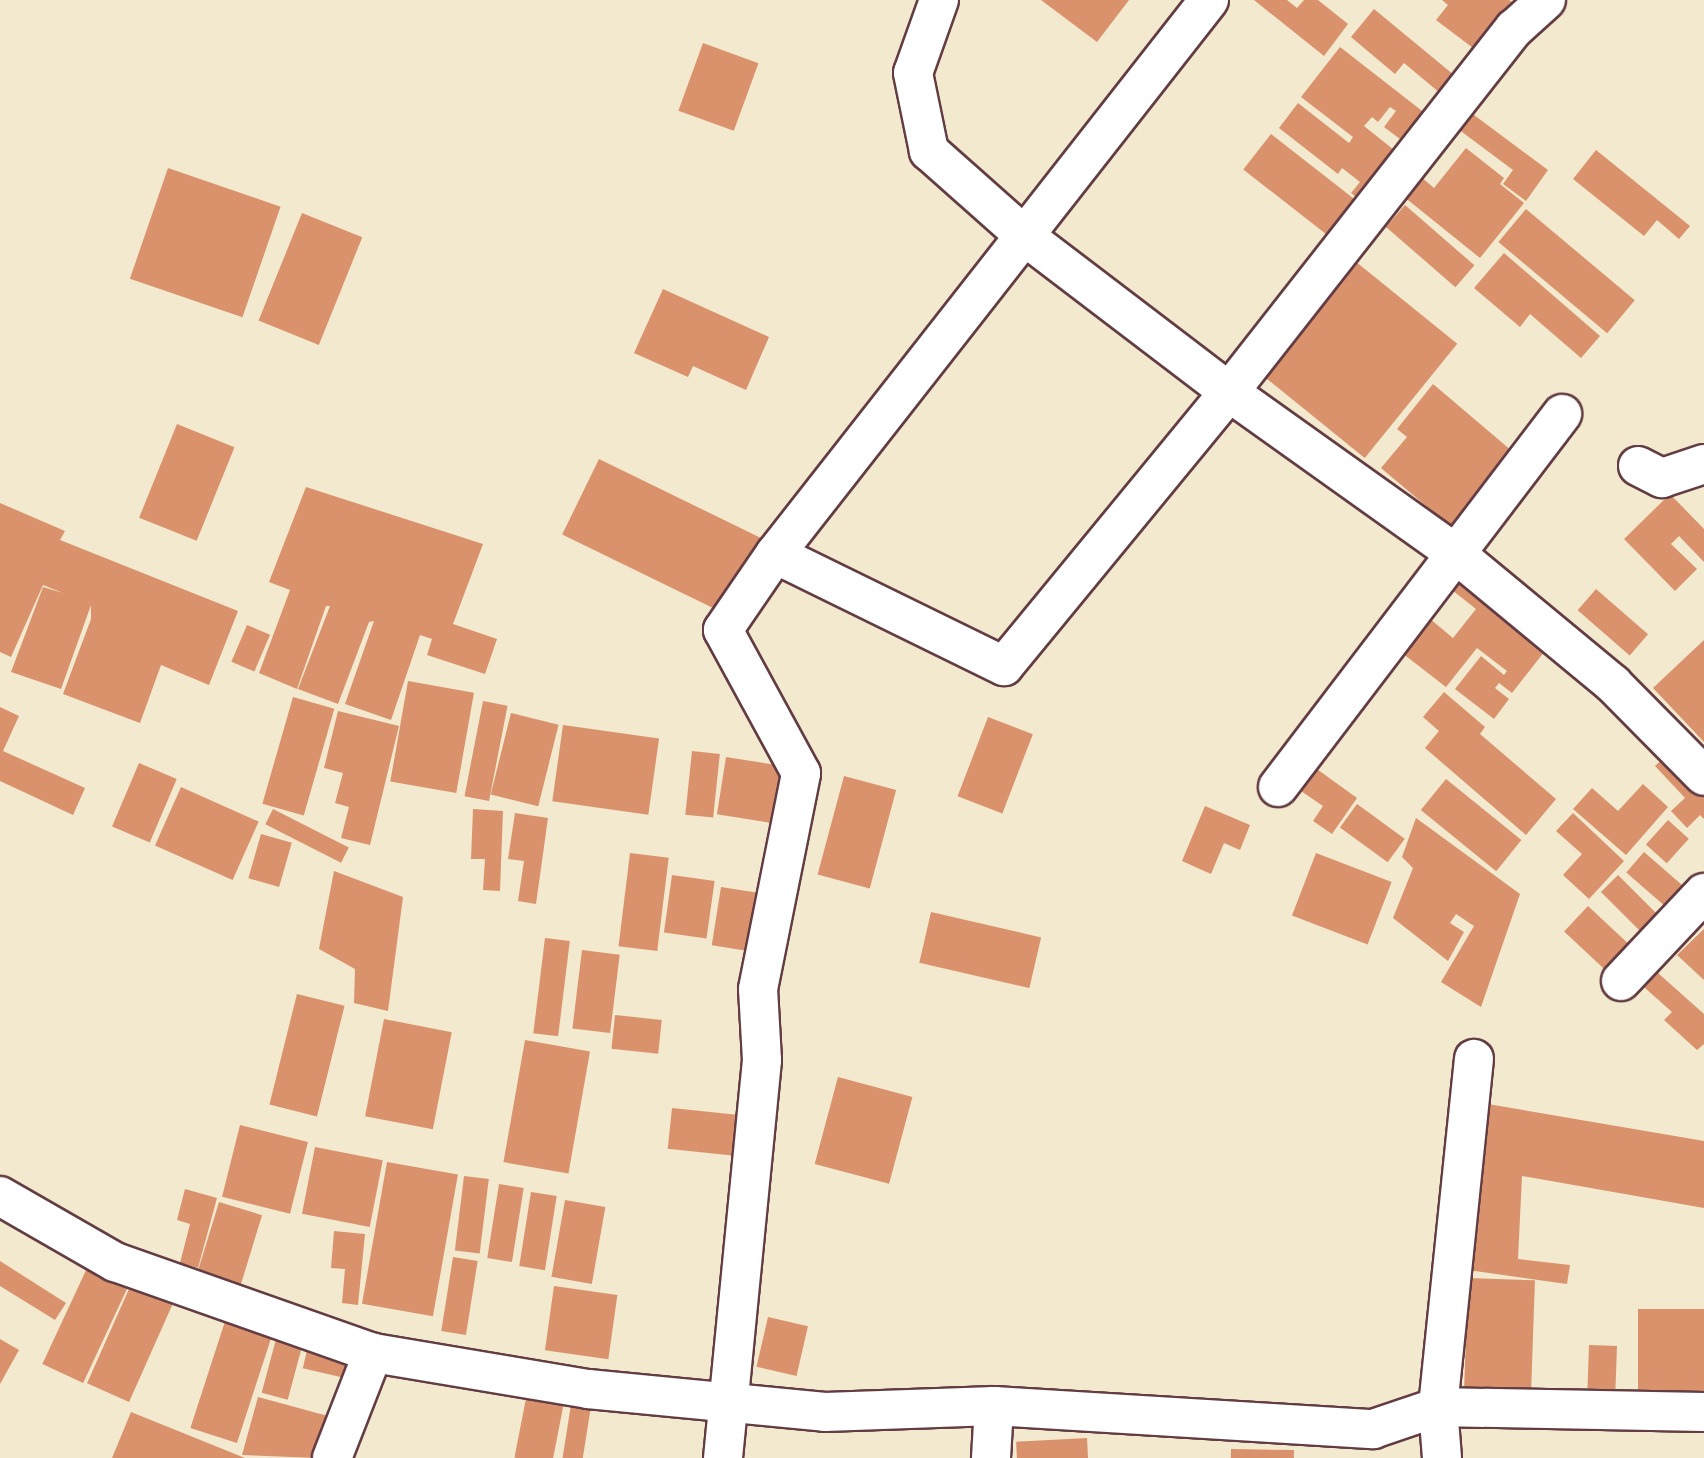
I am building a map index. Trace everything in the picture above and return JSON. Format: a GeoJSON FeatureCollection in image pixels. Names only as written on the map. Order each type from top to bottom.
{"type":"FeatureCollection","features":[{"type":"Feature","properties":{"kind":"street"},"geometry":{"type":"LineString","coordinates":[[939,0],[913,73],[929,151],[1027,238],[1229,392],[1456,554],[1613,684],[1704,776]]}},
{"type":"Feature","properties":{"kind":"street"},"geometry":{"type":"LineString","coordinates":[[723,1458],[726,1403],[762,1060],[758,989],[801,773],[723,630],[775,554],[1027,238],[1209,0]]}},
{"type":"Feature","properties":{"kind":"street"},"geometry":{"type":"LineString","coordinates":[[775,554],[1004,666],[1229,392],[1514,29],[1546,0]]}},
{"type":"Feature","properties":{"kind":"street"},"geometry":{"type":"LineString","coordinates":[[1278,787],[1562,414]]}},
{"type":"Feature","properties":{"kind":"street"},"geometry":{"type":"LineString","coordinates":[[1638,466],[1662,478],[1704,464]]}},
{"type":"Feature","properties":{"kind":"street"},"geometry":{"type":"LineString","coordinates":[[1621,981],[1704,893]]}},
{"type":"Feature","properties":{"kind":"street"},"geometry":{"type":"LineString","coordinates":[[1442,1458],[1438,1408],[1474,1059]]}},
{"type":"Feature","properties":{"kind":"street"},"geometry":{"type":"LineString","coordinates":[[0,1196],[115,1262],[373,1353],[588,1389],[825,1412],[994,1406],[1373,1429],[1438,1408],[1704,1412]]}},
{"type":"Feature","properties":{"kind":"street"},"geometry":{"type":"LineString","coordinates":[[332,1458],[373,1353]]}},
{"type":"Feature","properties":{"kind":"street"},"geometry":{"type":"LineString","coordinates":[[991,1458],[994,1406]]}},
{"type":"Feature","properties":{"kind":"building"},"geometry":{"type":"Polygon","coordinates":[[[1041,0],[1129,0],[1097,42],[1041,0]]]}},
{"type":"Feature","properties":{"kind":"building"},"geometry":{"type":"Polygon","coordinates":[[[1254,0],[1287,0],[1297,8],[1304,0],[1318,0],[1348,24],[1324,56],[1254,0]]]}},
{"type":"Feature","properties":{"kind":"building"},"geometry":{"type":"Polygon","coordinates":[[[1442,0],[1509,0],[1514,3],[1477,51],[1436,20],[1448,5],[1442,0]]]}},
{"type":"Feature","properties":{"kind":"building"},"geometry":{"type":"Polygon","coordinates":[[[1374,9],[1460,80],[1446,98],[1404,63],[1395,74],[1351,37],[1374,9]]]}},
{"type":"Feature","properties":{"kind":"building"},"geometry":{"type":"Polygon","coordinates":[[[703,43],[758,63],[734,131],[678,111],[703,43]]]}},
{"type":"Feature","properties":{"kind":"building"},"geometry":{"type":"Polygon","coordinates":[[[1340,47],[1426,114],[1404,142],[1384,127],[1396,111],[1390,107],[1378,122],[1372,117],[1364,126],[1394,150],[1383,164],[1390,169],[1363,203],[1351,193],[1360,182],[1342,168],[1338,174],[1279,128],[1298,103],[1349,143],[1353,137],[1301,97],[1340,47]]]}},
{"type":"Feature","properties":{"kind":"building"},"geometry":{"type":"Polygon","coordinates":[[[1466,109],[1548,170],[1526,201],[1503,184],[1513,170],[1454,126],[1466,109]]]}},
{"type":"Feature","properties":{"kind":"building"},"geometry":{"type":"Polygon","coordinates":[[[1271,134],[1362,205],[1334,240],[1243,169],[1271,134]]]}},
{"type":"Feature","properties":{"kind":"building"},"geometry":{"type":"Polygon","coordinates":[[[1466,148],[1504,178],[1500,184],[1524,203],[1480,258],[1403,196],[1420,176],[1434,188],[1466,148]]]}},
{"type":"Feature","properties":{"kind":"building"},"geometry":{"type":"Polygon","coordinates":[[[1596,150],[1690,226],[1679,239],[1657,220],[1644,236],[1573,179],[1596,150]]]}},
{"type":"Feature","properties":{"kind":"building"},"geometry":{"type":"Polygon","coordinates":[[[168,168],[281,207],[242,317],[130,279],[168,168]]]}},
{"type":"Feature","properties":{"kind":"building"},"geometry":{"type":"Polygon","coordinates":[[[1405,205],[1474,265],[1455,287],[1386,227],[1405,205]]]}},
{"type":"Feature","properties":{"kind":"building"},"geometry":{"type":"Polygon","coordinates":[[[1526,209],[1635,300],[1607,333],[1498,242],[1526,209]]]}},
{"type":"Feature","properties":{"kind":"building"},"geometry":{"type":"Polygon","coordinates":[[[302,213],[362,237],[319,345],[259,321],[302,213]]]}},
{"type":"Feature","properties":{"kind":"building"},"geometry":{"type":"Polygon","coordinates":[[[1504,253],[1600,336],[1581,358],[1530,314],[1520,327],[1474,288],[1504,253]]]}},
{"type":"Feature","properties":{"kind":"building"},"geometry":{"type":"Polygon","coordinates":[[[1350,257],[1457,344],[1365,458],[1257,371],[1350,257]]]}},
{"type":"Feature","properties":{"kind":"building"},"geometry":{"type":"Polygon","coordinates":[[[663,289],[769,337],[746,390],[693,366],[688,377],[634,353],[663,289]]]}},
{"type":"Feature","properties":{"kind":"building"},"geometry":{"type":"Polygon","coordinates":[[[1433,384],[1519,457],[1457,532],[1381,468],[1407,437],[1397,429],[1433,384]]]}},
{"type":"Feature","properties":{"kind":"building"},"geometry":{"type":"Polygon","coordinates":[[[177,424],[234,447],[197,541],[139,518],[177,424]]]}},
{"type":"Feature","properties":{"kind":"building"},"geometry":{"type":"Polygon","coordinates":[[[599,459],[769,542],[732,617],[562,534],[599,459]]]}},
{"type":"Feature","properties":{"kind":"building"},"geometry":{"type":"Polygon","coordinates":[[[306,487],[483,544],[453,624],[497,639],[485,674],[427,655],[432,639],[420,635],[391,720],[345,704],[374,621],[369,622],[338,704],[298,689],[330,606],[326,606],[297,689],[259,673],[290,590],[269,582],[306,487]]]}},
{"type":"Feature","properties":{"kind":"building"},"geometry":{"type":"Polygon","coordinates":[[[1670,494],[1704,529],[1704,562],[1679,536],[1671,544],[1697,569],[1675,591],[1624,539],[1670,494]]]}},
{"type":"Feature","properties":{"kind":"building"},"geometry":{"type":"Polygon","coordinates":[[[0,503],[65,531],[60,540],[238,611],[209,685],[161,665],[140,723],[63,694],[91,619],[91,605],[61,689],[11,672],[43,587],[63,593],[43,585],[11,657],[0,652],[0,503]]]}},
{"type":"Feature","properties":{"kind":"building"},"geometry":{"type":"Polygon","coordinates":[[[1462,578],[1548,647],[1512,693],[1499,683],[1495,688],[1509,699],[1494,719],[1455,689],[1481,656],[1504,675],[1507,671],[1477,648],[1446,687],[1402,653],[1429,618],[1453,638],[1476,609],[1452,590],[1462,578]]]}},
{"type":"Feature","properties":{"kind":"building"},"geometry":{"type":"Polygon","coordinates":[[[1596,589],[1648,634],[1630,655],[1578,610],[1596,589]]]}},
{"type":"Feature","properties":{"kind":"building"},"geometry":{"type":"Polygon","coordinates":[[[247,625],[270,635],[254,672],[231,662],[247,625]]]}},
{"type":"Feature","properties":{"kind":"building"},"geometry":{"type":"Polygon","coordinates":[[[1704,640],[1704,742],[1653,688],[1704,640]]]}},
{"type":"Feature","properties":{"kind":"building"},"geometry":{"type":"Polygon","coordinates":[[[408,681],[474,693],[456,793],[390,781],[408,681]]]}},
{"type":"Feature","properties":{"kind":"building"},"geometry":{"type":"Polygon","coordinates":[[[1444,692],[1485,727],[1480,734],[1556,799],[1526,835],[1425,748],[1439,731],[1423,717],[1444,692]]]}},
{"type":"Feature","properties":{"kind":"building"},"geometry":{"type":"Polygon","coordinates":[[[293,697],[334,709],[304,816],[262,804],[293,697]]]}},
{"type":"Feature","properties":{"kind":"building"},"geometry":{"type":"Polygon","coordinates":[[[483,701],[508,706],[489,801],[464,796],[483,701]]]}},
{"type":"Feature","properties":{"kind":"building"},"geometry":{"type":"Polygon","coordinates":[[[0,707],[19,716],[3,751],[85,788],[73,815],[0,781],[0,707]]]}},
{"type":"Feature","properties":{"kind":"building"},"geometry":{"type":"Polygon","coordinates":[[[338,711],[399,726],[370,845],[341,838],[349,807],[335,803],[343,773],[324,768],[338,711]]]}},
{"type":"Feature","properties":{"kind":"building"},"geometry":{"type":"Polygon","coordinates":[[[511,713],[559,725],[538,806],[491,795],[511,713]]]}},
{"type":"Feature","properties":{"kind":"building"},"geometry":{"type":"Polygon","coordinates":[[[988,717],[1033,734],[1002,814],[958,796],[988,717]]]}},
{"type":"Feature","properties":{"kind":"building"},"geometry":{"type":"Polygon","coordinates":[[[563,725],[659,738],[648,815],[552,801],[563,725]]]}},
{"type":"Feature","properties":{"kind":"building"},"geometry":{"type":"Polygon","coordinates":[[[1672,750],[1704,783],[1704,819],[1700,815],[1687,828],[1671,811],[1685,798],[1655,766],[1672,750]]]}},
{"type":"Feature","properties":{"kind":"building"},"geometry":{"type":"Polygon","coordinates":[[[692,751],[720,754],[713,818],[685,815],[692,751]]]}},
{"type":"Feature","properties":{"kind":"building"},"geometry":{"type":"Polygon","coordinates":[[[726,757],[804,769],[795,827],[717,814],[726,757]]]}},
{"type":"Feature","properties":{"kind":"building"},"geometry":{"type":"Polygon","coordinates":[[[139,763],[177,779],[150,843],[112,827],[139,763]]]}},
{"type":"Feature","properties":{"kind":"building"},"geometry":{"type":"Polygon","coordinates":[[[1314,767],[1357,798],[1332,834],[1313,821],[1323,806],[1298,789],[1314,767]]]}},
{"type":"Feature","properties":{"kind":"building"},"geometry":{"type":"Polygon","coordinates":[[[844,776],[896,790],[870,889],[818,875],[844,776]]]}},
{"type":"Feature","properties":{"kind":"building"},"geometry":{"type":"Polygon","coordinates":[[[1446,779],[1521,840],[1496,871],[1421,810],[1446,779]]]}},
{"type":"Feature","properties":{"kind":"building"},"geometry":{"type":"Polygon","coordinates":[[[1643,784],[1668,807],[1626,855],[1573,809],[1592,788],[1618,811],[1643,784]]]}},
{"type":"Feature","properties":{"kind":"building"},"geometry":{"type":"Polygon","coordinates":[[[181,787],[259,822],[233,880],[155,845],[181,787]]]}},
{"type":"Feature","properties":{"kind":"building"},"geometry":{"type":"Polygon","coordinates":[[[1357,804],[1405,839],[1388,862],[1340,827],[1357,804]]]}},
{"type":"Feature","properties":{"kind":"building"},"geometry":{"type":"Polygon","coordinates":[[[1205,806],[1250,825],[1240,850],[1224,843],[1211,874],[1182,861],[1205,806]]]}},
{"type":"Feature","properties":{"kind":"building"},"geometry":{"type":"Polygon","coordinates":[[[273,809],[349,848],[341,863],[265,824],[273,809]]]}},
{"type":"Feature","properties":{"kind":"building"},"geometry":{"type":"Polygon","coordinates":[[[473,809],[503,811],[500,891],[483,890],[485,859],[471,859],[473,809]]]}},
{"type":"Feature","properties":{"kind":"building"},"geometry":{"type":"Polygon","coordinates":[[[515,813],[548,818],[536,904],[518,901],[524,861],[508,859],[515,813]]]}},
{"type":"Feature","properties":{"kind":"building"},"geometry":{"type":"Polygon","coordinates":[[[1573,813],[1624,861],[1589,899],[1563,875],[1582,854],[1556,831],[1573,813]]]}},
{"type":"Feature","properties":{"kind":"building"},"geometry":{"type":"Polygon","coordinates":[[[1416,818],[1520,894],[1481,1007],[1441,982],[1474,926],[1456,914],[1450,923],[1464,932],[1448,961],[1393,918],[1413,868],[1402,857],[1416,818]]]}},
{"type":"Feature","properties":{"kind":"building"},"geometry":{"type":"Polygon","coordinates":[[[1668,820],[1689,839],[1667,863],[1646,845],[1668,820]]]}},
{"type":"Feature","properties":{"kind":"building"},"geometry":{"type":"Polygon","coordinates":[[[261,834],[292,843],[279,887],[248,878],[261,834]]]}},
{"type":"Feature","properties":{"kind":"building"},"geometry":{"type":"Polygon","coordinates":[[[1644,852],[1688,890],[1670,910],[1626,872],[1644,852]]]}},
{"type":"Feature","properties":{"kind":"building"},"geometry":{"type":"Polygon","coordinates":[[[630,853],[669,858],[657,951],[619,946],[630,853]]]}},
{"type":"Feature","properties":{"kind":"building"},"geometry":{"type":"Polygon","coordinates":[[[1316,853],[1392,882],[1368,945],[1292,916],[1316,853]]]}},
{"type":"Feature","properties":{"kind":"building"},"geometry":{"type":"Polygon","coordinates":[[[334,871],[403,897],[388,1011],[354,1003],[355,969],[319,949],[334,871]]]}},
{"type":"Feature","properties":{"kind":"building"},"geometry":{"type":"Polygon","coordinates":[[[672,875],[715,881],[707,938],[664,932],[672,875]]]}},
{"type":"Feature","properties":{"kind":"building"},"geometry":{"type":"Polygon","coordinates":[[[1618,875],[1663,920],[1646,937],[1601,892],[1618,875]]]}},
{"type":"Feature","properties":{"kind":"building"},"geometry":{"type":"Polygon","coordinates":[[[721,887],[776,896],[767,954],[712,945],[721,887]]]}},
{"type":"Feature","properties":{"kind":"building"},"geometry":{"type":"Polygon","coordinates":[[[1588,906],[1638,952],[1614,978],[1564,932],[1588,906]]]}},
{"type":"Feature","properties":{"kind":"building"},"geometry":{"type":"Polygon","coordinates":[[[931,912],[1041,937],[1029,988],[919,963],[931,912]]]}},
{"type":"Feature","properties":{"kind":"building"},"geometry":{"type":"Polygon","coordinates":[[[1704,929],[1704,980],[1677,955],[1704,929]]]}},
{"type":"Feature","properties":{"kind":"building"},"geometry":{"type":"Polygon","coordinates":[[[545,938],[570,941],[558,1036],[533,1033],[545,938]]]}},
{"type":"Feature","properties":{"kind":"building"},"geometry":{"type":"Polygon","coordinates":[[[582,950],[620,955],[610,1033],[572,1028],[582,950]]]}},
{"type":"Feature","properties":{"kind":"building"},"geometry":{"type":"Polygon","coordinates":[[[1649,965],[1704,1014],[1704,1044],[1697,1050],[1664,1020],[1672,1012],[1636,980],[1649,965]]]}},
{"type":"Feature","properties":{"kind":"building"},"geometry":{"type":"Polygon","coordinates":[[[297,994],[345,1006],[317,1116],[269,1105],[297,994]]]}},
{"type":"Feature","properties":{"kind":"building"},"geometry":{"type":"Polygon","coordinates":[[[615,1015],[662,1020],[658,1054],[611,1049],[615,1015]]]}},
{"type":"Feature","properties":{"kind":"building"},"geometry":{"type":"Polygon","coordinates":[[[384,1019],[452,1032],[433,1129],[365,1116],[384,1019]]]}},
{"type":"Feature","properties":{"kind":"building"},"geometry":{"type":"Polygon","coordinates":[[[525,1040],[590,1051],[568,1174],[503,1162],[525,1040]]]}},
{"type":"Feature","properties":{"kind":"building"},"geometry":{"type":"Polygon","coordinates":[[[838,1077],[912,1097],[889,1184],[815,1164],[838,1077]]]}},
{"type":"Feature","properties":{"kind":"building"},"geometry":{"type":"Polygon","coordinates":[[[1482,1103],[1704,1141],[1704,1208],[1522,1176],[1518,1259],[1570,1265],[1567,1284],[1468,1270],[1482,1103]]]}},
{"type":"Feature","properties":{"kind":"building"},"geometry":{"type":"Polygon","coordinates":[[[672,1108],[751,1116],[746,1157],[668,1149],[672,1108]]]}},
{"type":"Feature","properties":{"kind":"building"},"geometry":{"type":"Polygon","coordinates":[[[240,1125],[308,1142],[290,1214],[222,1197],[240,1125]]]}},
{"type":"Feature","properties":{"kind":"building"},"geometry":{"type":"Polygon","coordinates":[[[315,1147],[383,1160],[370,1227],[302,1214],[315,1147]]]}},
{"type":"Feature","properties":{"kind":"building"},"geometry":{"type":"Polygon","coordinates":[[[387,1162],[458,1175],[433,1316],[362,1304],[387,1162]]]}},
{"type":"Feature","properties":{"kind":"building"},"geometry":{"type":"Polygon","coordinates":[[[464,1176],[489,1179],[480,1253],[455,1250],[464,1176]]]}},
{"type":"Feature","properties":{"kind":"building"},"geometry":{"type":"Polygon","coordinates":[[[499,1184],[524,1188],[512,1262],[487,1258],[499,1184]]]}},
{"type":"Feature","properties":{"kind":"building"},"geometry":{"type":"Polygon","coordinates":[[[185,1189],[217,1198],[198,1268],[180,1263],[190,1224],[177,1220],[185,1189]]]}},
{"type":"Feature","properties":{"kind":"building"},"geometry":{"type":"Polygon","coordinates":[[[531,1192],[557,1196],[545,1270],[519,1266],[531,1192]]]}},
{"type":"Feature","properties":{"kind":"building"},"geometry":{"type":"Polygon","coordinates":[[[565,1200],[605,1207],[592,1284],[551,1277],[565,1200]]]}},
{"type":"Feature","properties":{"kind":"building"},"geometry":{"type":"Polygon","coordinates":[[[219,1202],[262,1215],[240,1289],[196,1276],[219,1202]]]}},
{"type":"Feature","properties":{"kind":"building"},"geometry":{"type":"Polygon","coordinates":[[[334,1231],[365,1234],[358,1305],[342,1303],[345,1269],[331,1268],[334,1231]]]}},
{"type":"Feature","properties":{"kind":"building"},"geometry":{"type":"Polygon","coordinates":[[[453,1257],[478,1261],[466,1335],[441,1331],[453,1257]]]}},
{"type":"Feature","properties":{"kind":"building"},"geometry":{"type":"Polygon","coordinates":[[[0,1261],[66,1303],[55,1320],[0,1286],[0,1261]]]}},
{"type":"Feature","properties":{"kind":"building"},"geometry":{"type":"Polygon","coordinates":[[[88,1266],[129,1285],[83,1383],[42,1364],[88,1266]]]}},
{"type":"Feature","properties":{"kind":"building"},"geometry":{"type":"Polygon","coordinates":[[[1468,1278],[1535,1280],[1531,1391],[1464,1389],[1468,1278]]]}},
{"type":"Feature","properties":{"kind":"building"},"geometry":{"type":"Polygon","coordinates":[[[133,1280],[175,1299],[129,1402],[87,1383],[133,1280]]]}},
{"type":"Feature","properties":{"kind":"building"},"geometry":{"type":"Polygon","coordinates":[[[554,1286],[617,1295],[608,1359],[545,1350],[554,1286]]]}},
{"type":"Feature","properties":{"kind":"building"},"geometry":{"type":"Polygon","coordinates":[[[229,1309],[276,1324],[237,1443],[190,1428],[229,1309]]]}},
{"type":"Feature","properties":{"kind":"building"},"geometry":{"type":"Polygon","coordinates":[[[1638,1309],[1704,1309],[1704,1394],[1638,1394],[1638,1309]]]}},
{"type":"Feature","properties":{"kind":"building"},"geometry":{"type":"Polygon","coordinates":[[[768,1317],[808,1326],[796,1376],[757,1367],[768,1317]]]}},
{"type":"Feature","properties":{"kind":"building"},"geometry":{"type":"Polygon","coordinates":[[[279,1328],[305,1335],[288,1400],[262,1393],[279,1328]]]}},
{"type":"Feature","properties":{"kind":"building"},"geometry":{"type":"Polygon","coordinates":[[[310,1337],[350,1346],[343,1377],[303,1368],[310,1337]]]}},
{"type":"Feature","properties":{"kind":"building"},"geometry":{"type":"Polygon","coordinates":[[[0,1339],[19,1350],[0,1384],[0,1339]]]}},
{"type":"Feature","properties":{"kind":"building"},"geometry":{"type":"Polygon","coordinates":[[[1589,1345],[1617,1346],[1615,1399],[1587,1398],[1589,1345]]]}},
{"type":"Feature","properties":{"kind":"building"},"geometry":{"type":"Polygon","coordinates":[[[529,1383],[566,1390],[553,1458],[514,1458],[529,1383]]]}},
{"type":"Feature","properties":{"kind":"building"},"geometry":{"type":"Polygon","coordinates":[[[573,1392],[593,1395],[583,1458],[563,1458],[573,1392]]]}},
{"type":"Feature","properties":{"kind":"building"},"geometry":{"type":"Polygon","coordinates":[[[258,1397],[328,1416],[317,1458],[242,1455],[258,1397]]]}},
{"type":"Feature","properties":{"kind":"building"},"geometry":{"type":"Polygon","coordinates":[[[131,1412],[245,1458],[112,1458],[131,1412]]]}},
{"type":"Feature","properties":{"kind":"building"},"geometry":{"type":"Polygon","coordinates":[[[1087,1438],[1088,1458],[1017,1458],[1016,1442],[1087,1438]]]}},
{"type":"Feature","properties":{"kind":"building"},"geometry":{"type":"Polygon","coordinates":[[[1231,1449],[1294,1450],[1294,1458],[1231,1458],[1231,1449]]]}}]}
